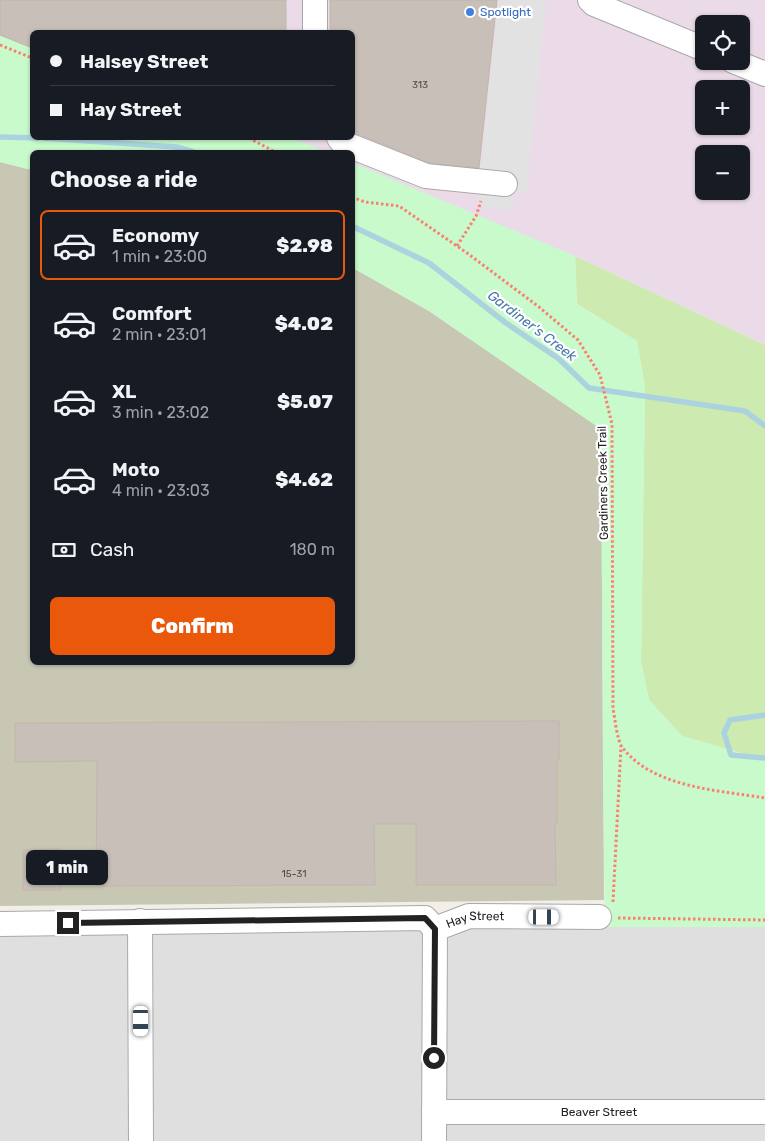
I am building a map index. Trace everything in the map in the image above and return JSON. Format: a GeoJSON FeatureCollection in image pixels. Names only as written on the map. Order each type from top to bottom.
{"type":"FeatureCollection","features":[{"type":"Feature","properties":{"kind":"street"},"geometry":{"type":"LineString","coordinates":[[315,0],[315,30]]}},
{"type":"Feature","properties":{"kind":"street"},"geometry":{"type":"LineString","coordinates":[[590,0],[594,4],[695,45]]}},
{"type":"Feature","properties":{"kind":"street"},"geometry":{"type":"LineString","coordinates":[[750,68],[765,74]]}},
{"type":"Feature","properties":{"kind":"street"},"geometry":{"type":"LineString","coordinates":[[341,140],[343,143],[426,176],[505,184]]}},
{"type":"Feature","properties":{"kind":"street","name":"Hay Street"},"geometry":{"type":"LineString","coordinates":[[0,924],[425,918],[435,929],[469,916],[605,917]]}},
{"type":"Feature","properties":{"kind":"street"},"geometry":{"type":"LineString","coordinates":[[140,921],[142,1141]]}},
{"type":"Feature","properties":{"kind":"street"},"geometry":{"type":"LineString","coordinates":[[434,1141],[435,929]]}},
{"type":"Feature","properties":{"kind":"street","name":"Beaver Street"},"geometry":{"type":"LineString","coordinates":[[434,1112],[765,1112]]}},
{"type":"Feature","properties":{"kind":"path"},"geometry":{"type":"LineString","coordinates":[[0,45],[30,57]]}},
{"type":"Feature","properties":{"kind":"path"},"geometry":{"type":"LineString","coordinates":[[253,140],[271,150]]}},
{"type":"Feature","properties":{"kind":"path","name":"Gardiners Creek Trail"},"geometry":{"type":"LineString","coordinates":[[355,198],[365,202],[399,206],[457,246],[539,306],[578,340],[600,375],[612,424],[613,709],[621,746],[605,917]]}},
{"type":"Feature","properties":{"kind":"path"},"geometry":{"type":"LineString","coordinates":[[457,246],[476,216],[480,205]]}},
{"type":"Feature","properties":{"kind":"path"},"geometry":{"type":"LineString","coordinates":[[621,746],[647,769],[678,783],[765,798]]}},
{"type":"Feature","properties":{"kind":"path"},"geometry":{"type":"LineString","coordinates":[[605,917],[765,920]]}},
{"type":"Feature","properties":{"kind":"shaded area"},"geometry":{"type":"Polygon","coordinates":[[[0,0],[765,0],[765,345],[575,256],[355,165],[355,150],[321,150],[296,140],[355,140],[355,30],[30,30],[30,39],[0,27],[0,0]]]}},
{"type":"Feature","properties":{"kind":"shaded area"},"geometry":{"type":"Polygon","coordinates":[[[498,0],[546,0],[527,192],[514,191],[512,211],[477,206],[498,0]]]}},
{"type":"Feature","properties":{"kind":"shaded area"},"geometry":{"type":"Polygon","coordinates":[[[0,162],[30,170],[30,665],[355,665],[355,269],[429,311],[601,429],[604,900],[0,906],[0,162]]]}},
{"type":"Feature","properties":{"kind":"shaded area"},"geometry":{"type":"Polygon","coordinates":[[[0,925],[765,927],[765,1141],[0,1141],[0,925]]]}},
{"type":"Feature","properties":{"kind":"green space"},"geometry":{"type":"Polygon","coordinates":[[[0,27],[30,39],[30,140],[296,140],[322,150],[30,150],[30,170],[0,162],[0,27]]]}},
{"type":"Feature","properties":{"kind":"green space"},"geometry":{"type":"Polygon","coordinates":[[[355,164],[575,256],[577,304],[637,341],[645,387],[641,661],[649,700],[682,736],[765,760],[765,927],[605,927],[601,429],[429,311],[355,269],[355,164]]]}},
{"type":"Feature","properties":{"kind":"green space"},"geometry":{"type":"Polygon","coordinates":[[[575,256],[765,345],[765,760],[682,736],[649,700],[641,661],[645,387],[637,341],[577,304],[575,256]]]}},
{"type":"Feature","properties":{"kind":"building"},"geometry":{"type":"Polygon","coordinates":[[[0,0],[286,0],[286,30],[30,30],[30,47],[0,35],[0,0]]]}},
{"type":"Feature","properties":{"kind":"building"},"geometry":{"type":"Polygon","coordinates":[[[330,0],[497,0],[479,168],[429,163],[355,133],[355,30],[330,30],[330,0]]]}},
{"type":"Feature","properties":{"kind":"building"},"geometry":{"type":"Polygon","coordinates":[[[559,721],[557,823],[555,823],[556,885],[416,885],[416,824],[374,824],[375,885],[96,886],[97,761],[15,762],[15,723],[559,721]]]}},
{"type":"Feature","properties":{"kind":"building"},"geometry":{"type":"Polygon","coordinates":[[[61,849],[61,890],[23,890],[23,850],[61,849]]]}},
{"type":"Feature","properties":{"kind":"waterway","name":"Gardiner's Creek"},"geometry":{"type":"LineString","coordinates":[[0,137],[30,138]]}},
{"type":"Feature","properties":{"kind":"waterway","name":"Gardiner's Creek"},"geometry":{"type":"LineString","coordinates":[[74,140],[177,147],[187,150]]}},
{"type":"Feature","properties":{"kind":"waterway","name":"Gardiner's Creek"},"geometry":{"type":"LineString","coordinates":[[355,227],[429,263],[506,323],[559,359],[589,388],[745,411],[765,426]]}},
{"type":"Feature","properties":{"kind":"waterway","name":"Gardiner's Creek"},"geometry":{"type":"LineString","coordinates":[[765,715],[730,720],[724,733],[731,755],[765,758]]}},
{"type":"Feature","properties":{"kind":"place","name":"Spotlight"},"geometry":{"type":"Point","coordinates":[470,12]}},
{"type":"Feature","properties":{"kind":"route"},"geometry":{"type":"LineString","coordinates":[[68,923],[425,918],[435,929],[434,1058]]}}]}
